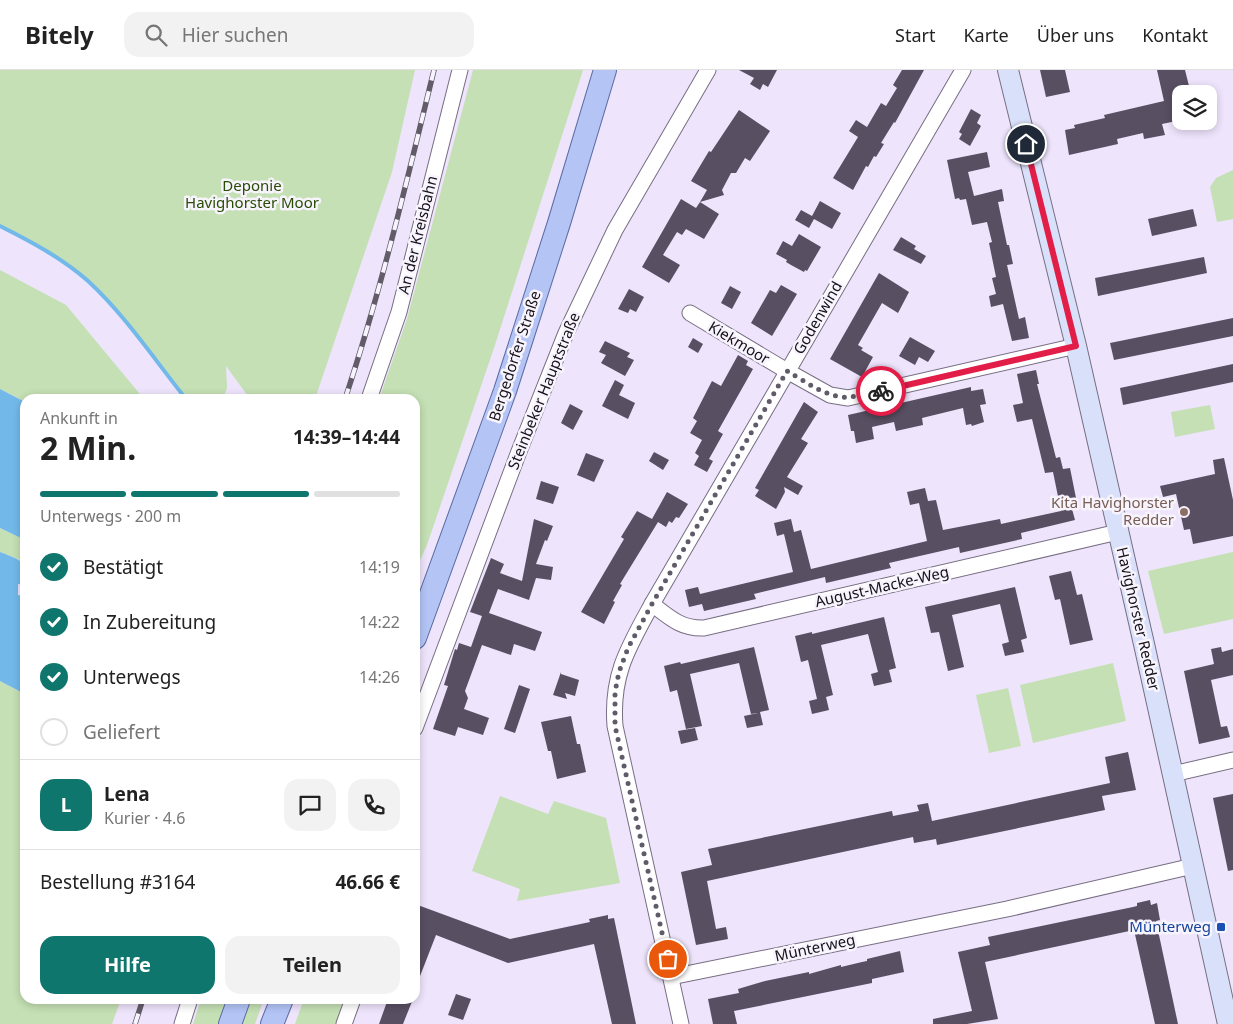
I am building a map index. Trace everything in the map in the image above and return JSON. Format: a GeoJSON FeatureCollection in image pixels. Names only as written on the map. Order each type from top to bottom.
{"type":"FeatureCollection","features":[{"type":"Feature","properties":{"kind":"main road","name":"Bergedorfer Straße"},"geometry":{"type":"LineString","coordinates":[[420,624],[505,391],[605,70]]}},
{"type":"Feature","properties":{"kind":"main road"},"geometry":{"type":"LineString","coordinates":[[420,605],[432,592]]}},
{"type":"Feature","properties":{"kind":"main road"},"geometry":{"type":"LineString","coordinates":[[230,1024],[237,1004]]}},
{"type":"Feature","properties":{"kind":"main road"},"geometry":{"type":"LineString","coordinates":[[272,1024],[280,1004]]}},
{"type":"Feature","properties":{"kind":"street","name":"An der Kreisbahn"},"geometry":{"type":"LineString","coordinates":[[371,394],[399,312],[460,70]]}},
{"type":"Feature","properties":{"kind":"street","name":"Steinbeker Hauptstraße"},"geometry":{"type":"LineString","coordinates":[[420,715],[518,454],[566,334],[615,230],[708,70]]}},
{"type":"Feature","properties":{"kind":"street","name":"Godenwind"},"geometry":{"type":"LineString","coordinates":[[681,1024],[615,726],[615,692],[619,672],[628,648],[652,604],[963,70]]}},
{"type":"Feature","properties":{"kind":"street","name":"Havighorster Redder"},"geometry":{"type":"LineString","coordinates":[[1008,70],[1076,346],[1193,866],[1229,1016]]}},
{"type":"Feature","properties":{"kind":"street","name":"Kiekmoor"},"geometry":{"type":"LineString","coordinates":[[690,314],[830,395],[848,398],[1076,346]]}},
{"type":"Feature","properties":{"kind":"street","name":"August-Macke-Weg"},"geometry":{"type":"LineString","coordinates":[[652,604],[682,625],[692,629],[704,628],[1118,532]]}},
{"type":"Feature","properties":{"kind":"street"},"geometry":{"type":"LineString","coordinates":[[1173,774],[1233,760]]}},
{"type":"Feature","properties":{"kind":"street","name":"Münterweg"},"geometry":{"type":"LineString","coordinates":[[672,977],[1007,909],[1193,866]]}},
{"type":"Feature","properties":{"kind":"street"},"geometry":{"type":"LineString","coordinates":[[182,1024],[188,1004]]}},
{"type":"Feature","properties":{"kind":"street"},"geometry":{"type":"LineString","coordinates":[[344,1024],[351,1004]]}},
{"type":"Feature","properties":{"kind":"green space","name":"Deponie Havighorster Moor"},"geometry":{"type":"Polygon","coordinates":[[[0,70],[415,70],[392,172],[317,394],[246,394],[226,366],[227,388],[225,394],[182,394],[127,323],[88,281],[57,257],[0,226],[0,70]]]}},
{"type":"Feature","properties":{"kind":"green space"},"geometry":{"type":"Polygon","coordinates":[[[473,70],[583,70],[495,345],[427,545],[420,560],[420,394],[381,394],[407,319],[473,70]]]}},
{"type":"Feature","properties":{"kind":"green space"},"geometry":{"type":"Polygon","coordinates":[[[1233,170],[1233,219],[1217,222],[1210,187],[1216,178],[1233,170]]]}},
{"type":"Feature","properties":{"kind":"green space"},"geometry":{"type":"Polygon","coordinates":[[[0,270],[66,305],[140,394],[20,394],[20,399],[0,389],[0,270]]]}},
{"type":"Feature","properties":{"kind":"green space"},"geometry":{"type":"Polygon","coordinates":[[[1210,405],[1215,429],[1175,437],[1171,412],[1210,405]]]}},
{"type":"Feature","properties":{"kind":"green space"},"geometry":{"type":"Polygon","coordinates":[[[0,528],[20,538],[20,562],[0,552],[0,528]]]}},
{"type":"Feature","properties":{"kind":"green space"},"geometry":{"type":"Polygon","coordinates":[[[1233,552],[1233,619],[1164,634],[1148,571],[1233,552]]]}},
{"type":"Feature","properties":{"kind":"green space"},"geometry":{"type":"Polygon","coordinates":[[[1113,663],[1126,721],[1033,743],[1020,685],[1113,663]]]}},
{"type":"Feature","properties":{"kind":"green space"},"geometry":{"type":"Polygon","coordinates":[[[0,681],[20,691],[20,1004],[119,1004],[112,1024],[0,1024],[0,681]]]}},
{"type":"Feature","properties":{"kind":"green space"},"geometry":{"type":"Polygon","coordinates":[[[1008,688],[1021,746],[989,753],[976,695],[1008,688]]]}},
{"type":"Feature","properties":{"kind":"green space"},"geometry":{"type":"Polygon","coordinates":[[[500,796],[548,814],[554,801],[606,818],[620,883],[517,901],[520,889],[472,871],[500,796]]]}},
{"type":"Feature","properties":{"kind":"green space"},"geometry":{"type":"Polygon","coordinates":[[[199,1004],[227,1004],[220,1024],[193,1024],[199,1004]]]}},
{"type":"Feature","properties":{"kind":"green space"},"geometry":{"type":"Polygon","coordinates":[[[245,1004],[262,1004],[255,1024],[238,1024],[245,1004]]]}},
{"type":"Feature","properties":{"kind":"green space"},"geometry":{"type":"Polygon","coordinates":[[[302,1004],[343,1004],[336,1024],[295,1024],[302,1004]]]}},
{"type":"Feature","properties":{"kind":"water"},"geometry":{"type":"Polygon","coordinates":[[[0,389],[20,399],[20,538],[0,528],[0,389]]]}},
{"type":"Feature","properties":{"kind":"water"},"geometry":{"type":"Polygon","coordinates":[[[0,552],[20,561],[18,595],[20,596],[20,691],[0,681],[0,552]]]}},
{"type":"Feature","properties":{"kind":"building"},"geometry":{"type":"Polygon","coordinates":[[[739,70],[777,70],[768,87],[763,84],[760,90],[750,84],[754,78],[739,70]]]}},
{"type":"Feature","properties":{"kind":"building"},"geometry":{"type":"Polygon","coordinates":[[[902,70],[924,70],[895,123],[881,143],[884,144],[868,167],[866,166],[853,190],[833,178],[858,137],[849,131],[856,120],[867,127],[881,103],[886,106],[897,88],[893,85],[902,70]]]}},
{"type":"Feature","properties":{"kind":"building"},"geometry":{"type":"Polygon","coordinates":[[[1040,70],[1065,70],[1070,92],[1046,97],[1040,70]]]}},
{"type":"Feature","properties":{"kind":"building"},"geometry":{"type":"Polygon","coordinates":[[[1157,70],[1185,70],[1189,85],[1172,85],[1172,122],[1162,124],[1165,135],[1144,139],[1143,133],[1117,139],[1118,144],[1069,155],[1065,130],[1075,128],[1074,125],[1105,118],[1104,115],[1164,101],[1157,70]]]}},
{"type":"Feature","properties":{"kind":"building"},"geometry":{"type":"Polygon","coordinates":[[[971,109],[981,115],[977,123],[981,126],[970,146],[959,139],[962,134],[959,132],[971,109]]]}},
{"type":"Feature","properties":{"kind":"building"},"geometry":{"type":"Polygon","coordinates":[[[739,110],[770,131],[750,161],[745,158],[736,173],[731,173],[722,190],[724,195],[700,202],[707,190],[691,181],[709,151],[711,152],[739,110]]]}},
{"type":"Feature","properties":{"kind":"building"},"geometry":{"type":"Polygon","coordinates":[[[987,152],[990,167],[968,172],[974,196],[1002,189],[1004,201],[998,202],[1013,264],[1007,265],[1019,319],[1025,317],[1029,338],[1012,341],[1003,304],[991,307],[989,296],[996,294],[992,278],[996,277],[989,243],[992,242],[987,222],[972,225],[966,199],[955,199],[947,160],[987,152]]]}},
{"type":"Feature","properties":{"kind":"building"},"geometry":{"type":"Polygon","coordinates":[[[681,199],[696,208],[700,202],[719,214],[704,239],[686,229],[682,235],[677,232],[663,255],[680,265],[669,283],[642,267],[681,199]]]}},
{"type":"Feature","properties":{"kind":"building"},"geometry":{"type":"Polygon","coordinates":[[[820,201],[841,213],[832,229],[814,219],[809,228],[795,220],[801,210],[812,216],[820,201]]]}},
{"type":"Feature","properties":{"kind":"building"},"geometry":{"type":"Polygon","coordinates":[[[1193,209],[1197,226],[1152,236],[1148,219],[1193,209]]]}},
{"type":"Feature","properties":{"kind":"building"},"geometry":{"type":"Polygon","coordinates":[[[799,234],[821,247],[807,271],[805,270],[804,272],[776,254],[783,241],[792,246],[799,234]]]}},
{"type":"Feature","properties":{"kind":"building"},"geometry":{"type":"Polygon","coordinates":[[[901,237],[916,246],[914,249],[926,256],[921,264],[893,250],[901,237]]]}},
{"type":"Feature","properties":{"kind":"building"},"geometry":{"type":"Polygon","coordinates":[[[1204,257],[1207,273],[1098,296],[1095,278],[1204,257]]]}},
{"type":"Feature","properties":{"kind":"building"},"geometry":{"type":"Polygon","coordinates":[[[879,273],[909,292],[898,313],[882,303],[858,345],[863,348],[861,350],[873,357],[862,377],[830,359],[879,273]]]}},
{"type":"Feature","properties":{"kind":"building"},"geometry":{"type":"Polygon","coordinates":[[[781,285],[797,294],[772,336],[751,323],[770,290],[776,293],[781,285]]]}},
{"type":"Feature","properties":{"kind":"building"},"geometry":{"type":"Polygon","coordinates":[[[730,286],[741,292],[732,309],[721,303],[730,286]]]}},
{"type":"Feature","properties":{"kind":"building"},"geometry":{"type":"Polygon","coordinates":[[[629,289],[644,297],[636,312],[630,309],[628,313],[618,309],[629,289]]]}},
{"type":"Feature","properties":{"kind":"building"},"geometry":{"type":"Polygon","coordinates":[[[1233,318],[1233,336],[1114,360],[1110,343],[1233,318]]]}},
{"type":"Feature","properties":{"kind":"building"},"geometry":{"type":"Polygon","coordinates":[[[910,337],[935,351],[928,362],[919,357],[915,365],[899,356],[910,337]]]}},
{"type":"Feature","properties":{"kind":"building"},"geometry":{"type":"Polygon","coordinates":[[[693,338],[703,344],[698,353],[688,347],[693,338]]]}},
{"type":"Feature","properties":{"kind":"building"},"geometry":{"type":"Polygon","coordinates":[[[605,341],[630,353],[627,357],[634,360],[625,376],[601,363],[606,355],[599,352],[605,341]]]}},
{"type":"Feature","properties":{"kind":"building"},"geometry":{"type":"Polygon","coordinates":[[[738,355],[748,361],[746,365],[753,369],[718,431],[723,434],[709,459],[713,461],[707,472],[694,465],[699,456],[695,453],[702,440],[690,433],[697,421],[693,418],[712,381],[721,386],[738,355]]]}},
{"type":"Feature","properties":{"kind":"building"},"geometry":{"type":"Polygon","coordinates":[[[1233,364],[1233,382],[1123,405],[1120,388],[1233,364]]]}},
{"type":"Feature","properties":{"kind":"building"},"geometry":{"type":"Polygon","coordinates":[[[1036,370],[1039,384],[1037,384],[1056,458],[1060,457],[1063,469],[1070,468],[1078,508],[1072,509],[1075,520],[1021,533],[1022,539],[960,553],[959,547],[889,563],[891,568],[826,583],[825,577],[754,594],[756,599],[704,611],[702,604],[689,607],[685,590],[698,587],[700,594],[793,572],[784,534],[777,536],[774,523],[791,519],[794,532],[801,530],[811,569],[927,541],[919,503],[910,505],[907,492],[925,488],[928,501],[936,500],[943,530],[1000,519],[1001,524],[1061,511],[1053,472],[1045,473],[1032,419],[1017,422],[1013,405],[1023,403],[1017,374],[1036,370]]]}},
{"type":"Feature","properties":{"kind":"building"},"geometry":{"type":"Polygon","coordinates":[[[615,380],[624,385],[619,395],[635,403],[628,419],[602,406],[615,380]]]}},
{"type":"Feature","properties":{"kind":"building"},"geometry":{"type":"Polygon","coordinates":[[[971,387],[971,391],[983,389],[986,404],[980,405],[984,422],[972,426],[971,424],[966,425],[963,408],[922,418],[923,425],[896,431],[894,422],[872,427],[874,439],[856,443],[854,431],[851,431],[848,415],[971,387]]]}},
{"type":"Feature","properties":{"kind":"building"},"geometry":{"type":"Polygon","coordinates":[[[804,402],[818,412],[801,439],[808,443],[787,477],[803,486],[798,495],[784,487],[785,492],[776,509],[755,496],[759,490],[755,488],[804,402]]]}},
{"type":"Feature","properties":{"kind":"building"},"geometry":{"type":"Polygon","coordinates":[[[570,404],[583,411],[573,430],[561,423],[570,404]]]}},
{"type":"Feature","properties":{"kind":"building"},"geometry":{"type":"Polygon","coordinates":[[[654,452],[669,460],[663,470],[649,461],[654,452]]]}},
{"type":"Feature","properties":{"kind":"building"},"geometry":{"type":"Polygon","coordinates":[[[586,453],[604,460],[594,482],[577,475],[586,453]]]}},
{"type":"Feature","properties":{"kind":"building"},"geometry":{"type":"Polygon","coordinates":[[[1224,458],[1233,500],[1233,536],[1193,544],[1190,529],[1184,530],[1176,494],[1163,497],[1160,486],[1215,474],[1213,460],[1224,458]]]}},
{"type":"Feature","properties":{"kind":"building"},"geometry":{"type":"Polygon","coordinates":[[[541,481],[559,487],[553,504],[536,499],[541,481]]]}},
{"type":"Feature","properties":{"kind":"building"},"geometry":{"type":"Polygon","coordinates":[[[667,492],[688,504],[679,518],[676,517],[672,523],[669,521],[666,527],[658,522],[620,584],[622,585],[604,624],[581,612],[624,539],[621,537],[637,511],[652,519],[667,492]]]}},
{"type":"Feature","properties":{"kind":"building"},"geometry":{"type":"Polygon","coordinates":[[[534,519],[553,526],[547,541],[545,540],[536,564],[553,567],[551,580],[536,578],[529,600],[498,589],[489,613],[542,632],[535,651],[514,644],[511,655],[482,645],[465,691],[468,698],[464,709],[489,718],[483,735],[458,727],[455,736],[433,729],[448,686],[444,685],[455,649],[457,650],[459,643],[471,647],[482,616],[470,612],[491,558],[504,564],[500,573],[522,581],[534,519]]]}},
{"type":"Feature","properties":{"kind":"building"},"geometry":{"type":"Polygon","coordinates":[[[1071,571],[1077,595],[1082,594],[1093,640],[1070,645],[1060,599],[1055,600],[1049,576],[1071,571]]]}},
{"type":"Feature","properties":{"kind":"building"},"geometry":{"type":"Polygon","coordinates":[[[1015,587],[1027,638],[1021,640],[1024,652],[1005,656],[1002,644],[1009,642],[1000,604],[952,615],[964,667],[948,671],[939,632],[931,633],[925,607],[1015,587]]]}},
{"type":"Feature","properties":{"kind":"building"},"geometry":{"type":"Polygon","coordinates":[[[884,617],[896,668],[889,670],[892,682],[874,686],[871,674],[878,672],[868,634],[821,645],[833,695],[826,697],[829,710],[812,714],[809,701],[817,699],[808,660],[801,662],[795,636],[812,632],[812,634],[884,617]]]}},
{"type":"Feature","properties":{"kind":"building"},"geometry":{"type":"Polygon","coordinates":[[[754,647],[769,710],[760,712],[763,725],[747,728],[744,716],[758,713],[751,714],[739,663],[690,674],[702,726],[686,729],[677,690],[670,692],[664,666],[680,662],[681,664],[754,647]]]}},
{"type":"Feature","properties":{"kind":"building"},"geometry":{"type":"Polygon","coordinates":[[[1221,647],[1222,652],[1233,649],[1233,675],[1211,680],[1221,727],[1227,726],[1230,737],[1199,744],[1184,671],[1214,664],[1211,649],[1221,647]]]}},
{"type":"Feature","properties":{"kind":"building"},"geometry":{"type":"Polygon","coordinates":[[[561,672],[561,674],[579,680],[575,696],[565,693],[567,699],[553,695],[561,672]]]}},
{"type":"Feature","properties":{"kind":"building"},"geometry":{"type":"Polygon","coordinates":[[[519,685],[530,689],[515,733],[504,729],[519,685]]]}},
{"type":"Feature","properties":{"kind":"building"},"geometry":{"type":"Polygon","coordinates":[[[571,716],[586,772],[557,779],[551,751],[548,751],[541,722],[571,716]]]}},
{"type":"Feature","properties":{"kind":"building"},"geometry":{"type":"Polygon","coordinates":[[[695,728],[698,740],[681,744],[678,731],[695,728]]]}},
{"type":"Feature","properties":{"kind":"building"},"geometry":{"type":"Polygon","coordinates":[[[1128,752],[1136,790],[1102,796],[1105,810],[937,845],[936,839],[914,843],[913,837],[707,881],[716,929],[726,927],[728,939],[696,945],[681,872],[712,865],[708,849],[892,811],[893,816],[919,811],[917,805],[928,803],[932,821],[1110,783],[1105,757],[1128,752]]]}},
{"type":"Feature","properties":{"kind":"building"},"geometry":{"type":"Polygon","coordinates":[[[1233,794],[1233,870],[1228,871],[1213,798],[1233,794]]]}},
{"type":"Feature","properties":{"kind":"building"},"geometry":{"type":"Polygon","coordinates":[[[1150,900],[1151,905],[1157,903],[1160,920],[1156,921],[1178,1024],[1155,1024],[1134,930],[985,962],[998,1019],[967,1024],[933,1024],[933,1019],[972,1011],[958,952],[990,945],[988,937],[1133,907],[1137,906],[1137,903],[1150,900]]]}},
{"type":"Feature","properties":{"kind":"building"},"geometry":{"type":"Polygon","coordinates":[[[420,906],[510,939],[590,922],[589,919],[608,915],[608,919],[614,918],[636,1024],[612,1024],[594,944],[508,963],[436,935],[420,976],[420,906]]]}},
{"type":"Feature","properties":{"kind":"building"},"geometry":{"type":"Polygon","coordinates":[[[900,951],[904,972],[872,979],[872,983],[734,1011],[737,1024],[713,1024],[708,999],[739,993],[738,989],[765,981],[809,972],[809,974],[841,965],[841,967],[900,951]]]}},
{"type":"Feature","properties":{"kind":"building"},"geometry":{"type":"Polygon","coordinates":[[[456,994],[471,999],[463,1020],[448,1015],[456,994]]]}},
{"type":"Feature","properties":{"kind":"building"},"geometry":{"type":"Polygon","coordinates":[[[386,1004],[411,1004],[403,1024],[379,1024],[386,1004]]]}},
{"type":"Feature","properties":{"kind":"waterway"},"geometry":{"type":"LineString","coordinates":[[0,226],[57,257],[88,281],[127,323],[182,394]]}},
{"type":"Feature","properties":{"kind":"railway"},"geometry":{"type":"LineString","coordinates":[[347,394],[382,276],[434,70]]}},
{"type":"Feature","properties":{"kind":"railway"},"geometry":{"type":"LineString","coordinates":[[135,1024],[141,1004]]}},
{"type":"Feature","properties":{"kind":"way so far"},"geometry":{"type":"LineString","coordinates":[[668,959],[615,726],[615,692],[619,672],[628,648],[652,604],[787,371],[830,395],[848,398],[881,391]]}},
{"type":"Feature","properties":{"kind":"place","name":"Kita Havighorster Redder"},"geometry":{"type":"Point","coordinates":[1184,512]}},
{"type":"Feature","properties":{"kind":"place","name":"Münterweg"},"geometry":{"type":"Point","coordinates":[1221,927]}},
{"type":"Feature","properties":{"kind":"route"},"geometry":{"type":"LineString","coordinates":[[881,391],[1076,346],[1026,144]]}}]}
